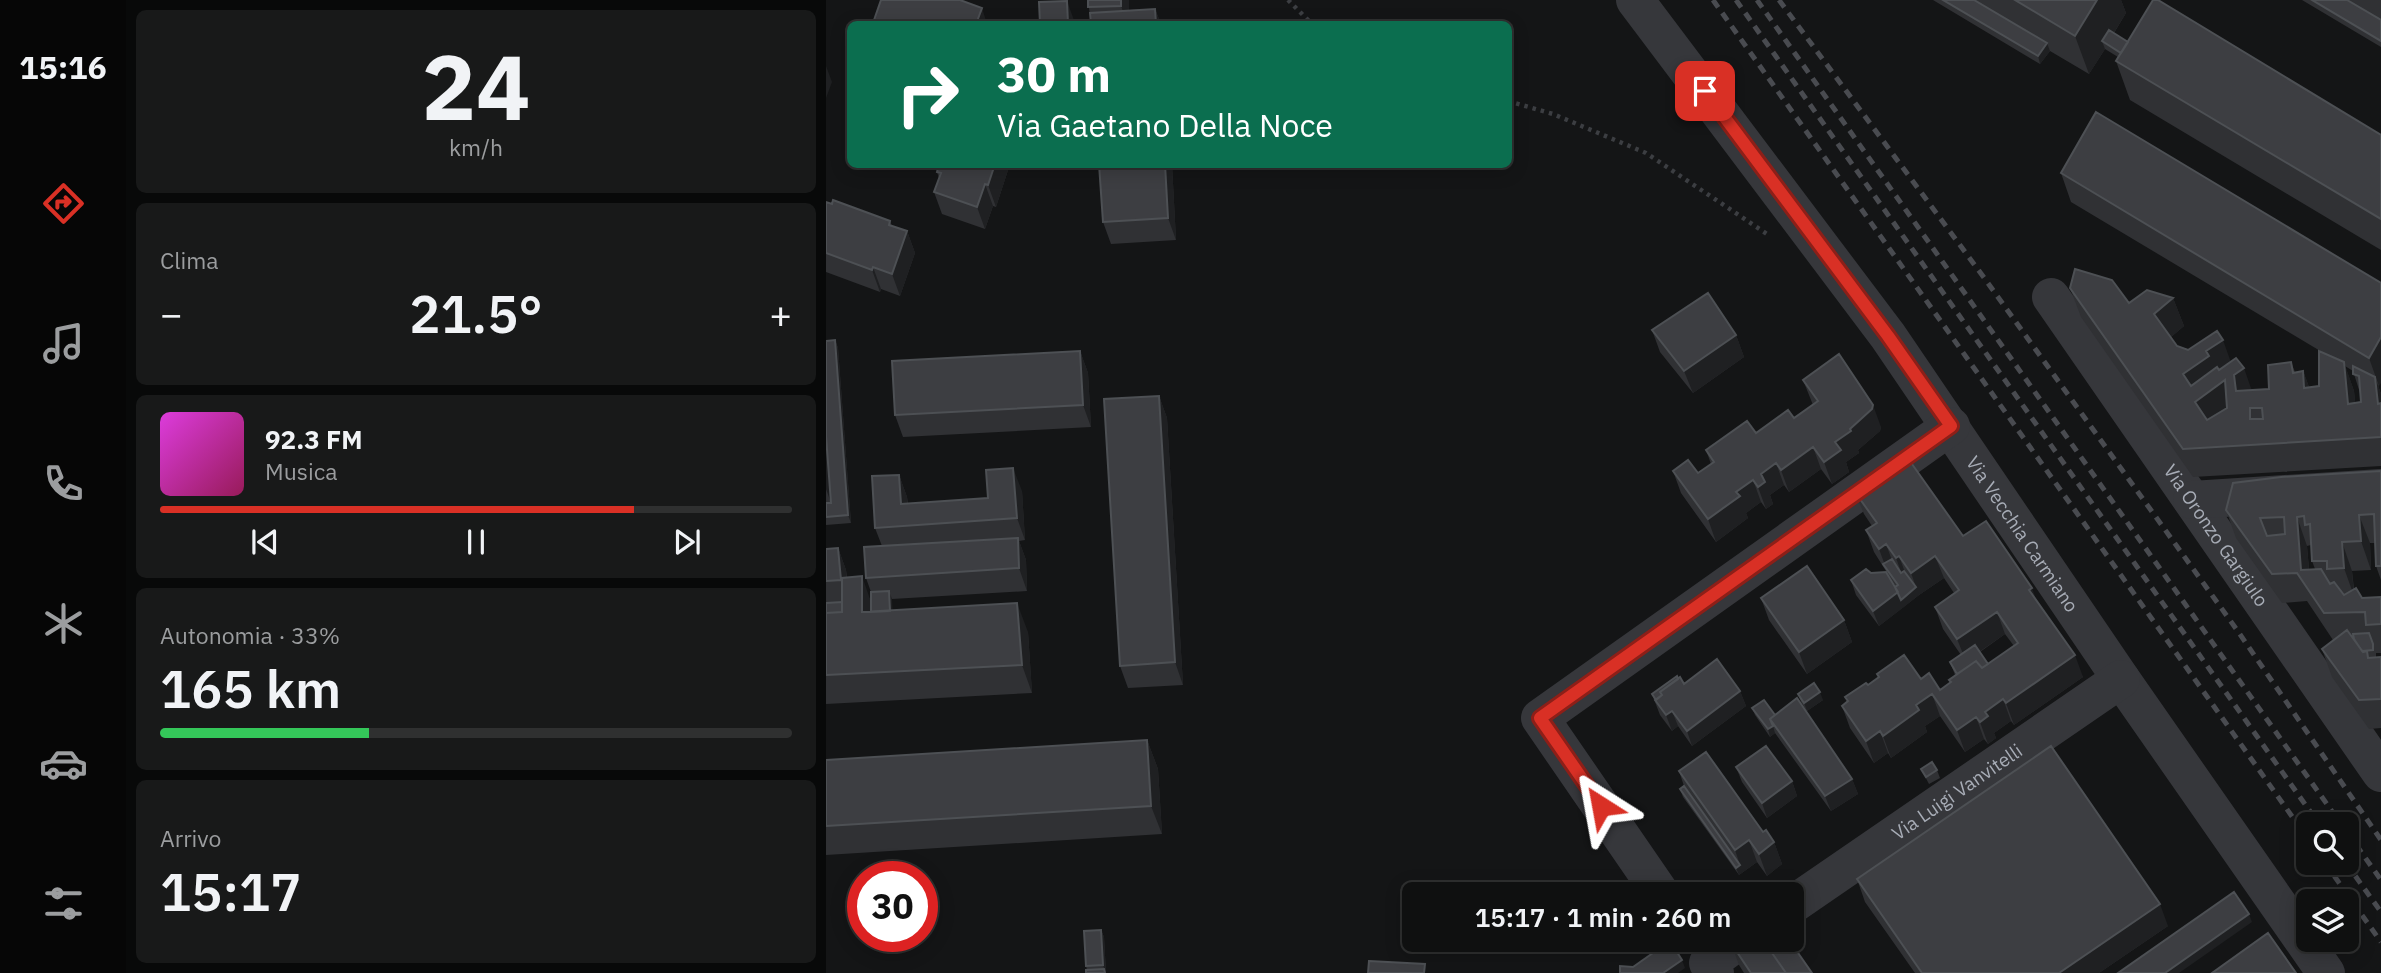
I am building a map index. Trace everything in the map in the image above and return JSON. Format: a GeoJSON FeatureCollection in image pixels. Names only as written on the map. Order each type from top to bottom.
{"type":"FeatureCollection","features":[{"type":"Feature","properties":{"kind":"street","name":"Via Vecchia Carmiano"},"geometry":{"type":"LineString","coordinates":[[1635,0],[1888,336],[1951,426],[2121,679],[2281,934],[2326,973]]}},
{"type":"Feature","properties":{"kind":"street","name":"Via Oronzo Gargiulo"},"geometry":{"type":"LineString","coordinates":[[2051,297],[2376,759]]}},
{"type":"Feature","properties":{"kind":"street"},"geometry":{"type":"LineString","coordinates":[[1653,882],[1540,718],[1951,426]]}},
{"type":"Feature","properties":{"kind":"street"},"geometry":{"type":"LineString","coordinates":[[2192,500],[2381,488]]}},
{"type":"Feature","properties":{"kind":"street","name":"Via Luigi Vanvitelli"},"geometry":{"type":"LineString","coordinates":[[1804,897],[2121,679]]}},
{"type":"Feature","properties":{"kind":"path"},"geometry":{"type":"LineString","coordinates":[[1288,0],[1309,21]]}},
{"type":"Feature","properties":{"kind":"path"},"geometry":{"type":"LineString","coordinates":[[1512,102],[1553,114],[1646,153],[1775,240]]}},
{"type":"Feature","properties":{"kind":"building"},"geometry":{"type":"Polygon","coordinates":[[[881,0],[960,0],[982,8],[977,21],[874,20],[881,0]]]}},
{"type":"Feature","properties":{"kind":"building"},"geometry":{"type":"Polygon","coordinates":[[[1088,0],[1121,0],[1121,6],[1088,7],[1088,0]]]}},
{"type":"Feature","properties":{"kind":"building"},"geometry":{"type":"Polygon","coordinates":[[[1943,0],[1974,0],[2047,43],[2038,56],[1943,0]]]}},
{"type":"Feature","properties":{"kind":"building"},"geometry":{"type":"Polygon","coordinates":[[[2015,0],[2097,0],[2075,36],[2015,0]]]}},
{"type":"Feature","properties":{"kind":"building"},"geometry":{"type":"Polygon","coordinates":[[[2153,0],[2158,0],[2381,135],[2381,219],[2116,61],[2153,0]]]}},
{"type":"Feature","properties":{"kind":"building"},"geometry":{"type":"Polygon","coordinates":[[[2312,0],[2347,0],[2381,20],[2381,41],[2312,0]]]}},
{"type":"Feature","properties":{"kind":"building"},"geometry":{"type":"Polygon","coordinates":[[[1067,1],[1068,21],[1040,21],[1039,2],[1067,1]]]}},
{"type":"Feature","properties":{"kind":"building"},"geometry":{"type":"Polygon","coordinates":[[[1155,9],[1156,21],[1091,21],[1090,13],[1155,9]]]}},
{"type":"Feature","properties":{"kind":"building"},"geometry":{"type":"Polygon","coordinates":[[[2109,30],[2128,42],[2121,53],[2102,41],[2109,30]]]}},
{"type":"Feature","properties":{"kind":"building"},"geometry":{"type":"Polygon","coordinates":[[[2096,112],[2381,283],[2381,337],[2369,358],[2061,173],[2096,112]]]}},
{"type":"Feature","properties":{"kind":"building"},"geometry":{"type":"Polygon","coordinates":[[[938,168],[994,168],[977,207],[934,192],[941,173],[937,172],[938,168]]]}},
{"type":"Feature","properties":{"kind":"building"},"geometry":{"type":"Polygon","coordinates":[[[1099,168],[1165,168],[1168,218],[1103,222],[1099,168]]]}},
{"type":"Feature","properties":{"kind":"building"},"geometry":{"type":"Polygon","coordinates":[[[833,200],[890,221],[889,225],[907,231],[892,274],[873,267],[872,270],[826,253],[826,202],[832,204],[833,200]]]}},
{"type":"Feature","properties":{"kind":"building"},"geometry":{"type":"Polygon","coordinates":[[[2075,269],[2112,280],[2129,303],[2147,290],[2173,298],[2154,314],[2177,346],[2188,350],[2217,331],[2223,340],[2206,351],[2209,356],[2183,374],[2191,386],[2217,367],[2219,370],[2236,358],[2244,368],[2234,375],[2236,391],[2269,389],[2268,365],[2291,362],[2293,373],[2303,371],[2304,388],[2319,386],[2319,351],[2344,362],[2348,404],[2361,402],[2359,376],[2353,374],[2353,366],[2375,377],[2378,404],[2381,403],[2381,437],[2183,449],[2070,288],[2075,269]],[[2225,380],[2195,402],[2207,420],[2227,408],[2225,380]],[[2250,408],[2250,419],[2263,419],[2262,408],[2250,408]]]}},
{"type":"Feature","properties":{"kind":"building"},"geometry":{"type":"Polygon","coordinates":[[[1708,293],[1736,335],[1684,371],[1652,330],[1708,293]]]}},
{"type":"Feature","properties":{"kind":"building"},"geometry":{"type":"Polygon","coordinates":[[[835,340],[848,515],[826,517],[826,503],[831,503],[826,436],[826,341],[835,340]]]}},
{"type":"Feature","properties":{"kind":"building"},"geometry":{"type":"Polygon","coordinates":[[[1080,351],[1083,405],[895,415],[892,361],[1080,351]]]}},
{"type":"Feature","properties":{"kind":"building"},"geometry":{"type":"Polygon","coordinates":[[[1839,354],[1873,405],[1851,431],[1835,442],[1841,450],[1824,462],[1813,447],[1781,470],[1776,463],[1761,474],[1765,482],[1758,487],[1753,480],[1736,492],[1740,496],[1708,519],[1673,471],[1688,460],[1698,473],[1714,462],[1706,450],[1747,421],[1756,433],[1788,410],[1794,418],[1818,401],[1803,380],[1839,354]]]}},
{"type":"Feature","properties":{"kind":"building"},"geometry":{"type":"Polygon","coordinates":[[[1159,396],[1175,662],[1120,666],[1104,399],[1159,396]]]}},
{"type":"Feature","properties":{"kind":"building"},"geometry":{"type":"Polygon","coordinates":[[[1907,457],[1963,536],[1986,521],[2032,588],[2029,590],[2075,655],[2006,703],[2003,699],[1985,712],[1988,716],[1980,722],[1976,717],[1957,730],[1932,694],[1916,705],[1919,710],[1883,736],[1880,731],[1866,741],[1842,706],[1848,701],[1845,697],[1866,683],[1868,685],[1879,677],[1877,674],[1904,655],[1921,679],[1929,673],[1940,690],[1951,682],[1949,680],[1976,661],[1982,668],[2018,643],[1997,612],[1957,639],[1935,607],[1959,590],[1935,556],[1911,573],[1886,544],[1879,549],[1866,530],[1877,523],[1855,492],[1907,457]]]}},
{"type":"Feature","properties":{"kind":"building"},"geometry":{"type":"Polygon","coordinates":[[[1013,468],[1017,518],[875,528],[872,476],[899,475],[901,504],[988,498],[986,470],[1013,468]]]}},
{"type":"Feature","properties":{"kind":"building"},"geometry":{"type":"Polygon","coordinates":[[[2381,471],[2381,566],[2376,566],[2374,514],[2359,515],[2361,541],[2342,542],[2344,568],[2327,569],[2327,561],[2312,561],[2310,524],[2305,525],[2304,516],[2297,517],[2301,570],[2321,569],[2330,584],[2334,582],[2344,595],[2356,588],[2362,598],[2381,597],[2381,624],[2366,625],[2365,612],[2324,613],[2297,573],[2272,574],[2226,510],[2233,483],[2281,477],[2381,471]],[[2284,517],[2260,518],[2267,536],[2285,534],[2284,517]]]}},
{"type":"Feature","properties":{"kind":"building"},"geometry":{"type":"Polygon","coordinates":[[[1018,538],[1019,568],[866,578],[864,547],[1018,538]]]}},
{"type":"Feature","properties":{"kind":"building"},"geometry":{"type":"Polygon","coordinates":[[[838,548],[841,580],[826,581],[826,549],[838,548]]]}},
{"type":"Feature","properties":{"kind":"building"},"geometry":{"type":"Polygon","coordinates":[[[1892,559],[1901,573],[1904,571],[1916,587],[1901,600],[1895,587],[1898,585],[1883,564],[1892,559]]]}},
{"type":"Feature","properties":{"kind":"building"},"geometry":{"type":"Polygon","coordinates":[[[1807,566],[1844,620],[1799,652],[1761,598],[1807,566]]]}},
{"type":"Feature","properties":{"kind":"building"},"geometry":{"type":"Polygon","coordinates":[[[1866,569],[1871,573],[1886,572],[1898,592],[1873,611],[1851,580],[1866,569]]]}},
{"type":"Feature","properties":{"kind":"building"},"geometry":{"type":"Polygon","coordinates":[[[862,576],[862,612],[1017,603],[1022,665],[826,675],[826,613],[842,612],[842,578],[862,576]]]}},
{"type":"Feature","properties":{"kind":"building"},"geometry":{"type":"Polygon","coordinates":[[[889,591],[890,611],[871,612],[871,592],[889,591]]]}},
{"type":"Feature","properties":{"kind":"building"},"geometry":{"type":"Polygon","coordinates":[[[842,602],[842,612],[826,613],[826,603],[842,602]]]}},
{"type":"Feature","properties":{"kind":"building"},"geometry":{"type":"Polygon","coordinates":[[[2347,630],[2363,652],[2367,651],[2368,658],[2381,657],[2381,699],[2359,700],[2322,649],[2347,630]]]}},
{"type":"Feature","properties":{"kind":"building"},"geometry":{"type":"Polygon","coordinates":[[[2369,633],[2373,650],[2362,651],[2353,634],[2369,633]]]}},
{"type":"Feature","properties":{"kind":"building"},"geometry":{"type":"Polygon","coordinates":[[[1975,645],[1988,664],[1982,668],[1976,661],[1957,674],[1950,662],[1975,645]]]}},
{"type":"Feature","properties":{"kind":"building"},"geometry":{"type":"Polygon","coordinates":[[[1717,659],[1740,691],[1687,731],[1672,711],[1666,715],[1655,700],[1662,695],[1660,692],[1680,677],[1684,684],[1717,659]]]}},
{"type":"Feature","properties":{"kind":"building"},"geometry":{"type":"Polygon","coordinates":[[[1677,676],[1678,679],[1660,692],[1662,695],[1656,700],[1652,694],[1677,676]]]}},
{"type":"Feature","properties":{"kind":"building"},"geometry":{"type":"Polygon","coordinates":[[[1814,683],[1820,692],[1804,703],[1798,694],[1814,683]]]}},
{"type":"Feature","properties":{"kind":"building"},"geometry":{"type":"Polygon","coordinates":[[[1797,698],[1852,779],[1825,796],[1770,719],[1797,698]]]}},
{"type":"Feature","properties":{"kind":"building"},"geometry":{"type":"Polygon","coordinates":[[[1764,700],[1775,715],[1770,719],[1773,726],[1768,729],[1752,708],[1764,700]]]}},
{"type":"Feature","properties":{"kind":"building"},"geometry":{"type":"Polygon","coordinates":[[[1147,740],[1151,806],[826,826],[826,760],[1147,740]]]}},
{"type":"Feature","properties":{"kind":"building"},"geometry":{"type":"Polygon","coordinates":[[[1766,746],[1792,781],[1762,803],[1736,767],[1766,746]]]}},
{"type":"Feature","properties":{"kind":"building"},"geometry":{"type":"Polygon","coordinates":[[[2051,746],[2160,904],[2059,973],[1922,973],[1857,879],[2051,746]]]}},
{"type":"Feature","properties":{"kind":"building"},"geometry":{"type":"Polygon","coordinates":[[[1706,752],[1763,832],[1766,830],[1774,842],[1759,854],[1749,840],[1735,850],[1679,771],[1706,752]]]}},
{"type":"Feature","properties":{"kind":"building"},"geometry":{"type":"Polygon","coordinates":[[[1932,762],[1937,770],[1926,777],[1921,769],[1932,762]]]}},
{"type":"Feature","properties":{"kind":"building"},"geometry":{"type":"Polygon","coordinates":[[[1684,786],[1740,865],[1736,868],[1680,789],[1684,786]]]}},
{"type":"Feature","properties":{"kind":"building"},"geometry":{"type":"Polygon","coordinates":[[[2234,892],[2249,914],[2165,973],[2118,973],[2234,892]]]}},
{"type":"Feature","properties":{"kind":"building"},"geometry":{"type":"Polygon","coordinates":[[[1101,930],[1103,965],[1086,966],[1084,931],[1101,930]]]}},
{"type":"Feature","properties":{"kind":"building"},"geometry":{"type":"Polygon","coordinates":[[[2268,933],[2296,973],[2212,973],[2268,933]]]}},
{"type":"Feature","properties":{"kind":"building"},"geometry":{"type":"Polygon","coordinates":[[[1654,952],[1677,952],[1682,960],[1663,973],[1620,973],[1620,966],[1633,967],[1654,952]]]}},
{"type":"Feature","properties":{"kind":"building"},"geometry":{"type":"Polygon","coordinates":[[[1737,952],[1771,952],[1786,973],[1751,973],[1737,952]]]}},
{"type":"Feature","properties":{"kind":"building"},"geometry":{"type":"Polygon","coordinates":[[[1771,952],[1797,952],[1812,973],[1786,973],[1771,952]]]}},
{"type":"Feature","properties":{"kind":"building"},"geometry":{"type":"Polygon","coordinates":[[[1369,961],[1425,964],[1424,973],[1368,973],[1369,961]]]}},
{"type":"Feature","properties":{"kind":"building"},"geometry":{"type":"Polygon","coordinates":[[[1104,969],[1105,973],[1086,973],[1086,970],[1104,969]]]}},
{"type":"Feature","properties":{"kind":"railway"},"geometry":{"type":"LineString","coordinates":[[1713,0],[2296,822]]}},
{"type":"Feature","properties":{"kind":"railway"},"geometry":{"type":"LineString","coordinates":[[1736,0],[2311,812]]}},
{"type":"Feature","properties":{"kind":"railway"},"geometry":{"type":"LineString","coordinates":[[1757,0],[2332,812]]}},
{"type":"Feature","properties":{"kind":"railway"},"geometry":{"type":"LineString","coordinates":[[1779,0],[1985,279],[2237,630],[2381,840]]}},
{"type":"Feature","properties":{"kind":"railway"},"geometry":{"type":"LineString","coordinates":[[2359,849],[2381,880]]}},
{"type":"Feature","properties":{"kind":"railway"},"geometry":{"type":"LineString","coordinates":[[2334,875],[2381,942]]}},
{"type":"Feature","properties":{"kind":"railway"},"geometry":{"type":"LineString","coordinates":[[2355,875],[2381,912]]}},
{"type":"Feature","properties":{"kind":"route"},"geometry":{"type":"LineString","coordinates":[[1601,806],[1540,718],[1951,426],[1888,336],[1705,91]]}}]}
